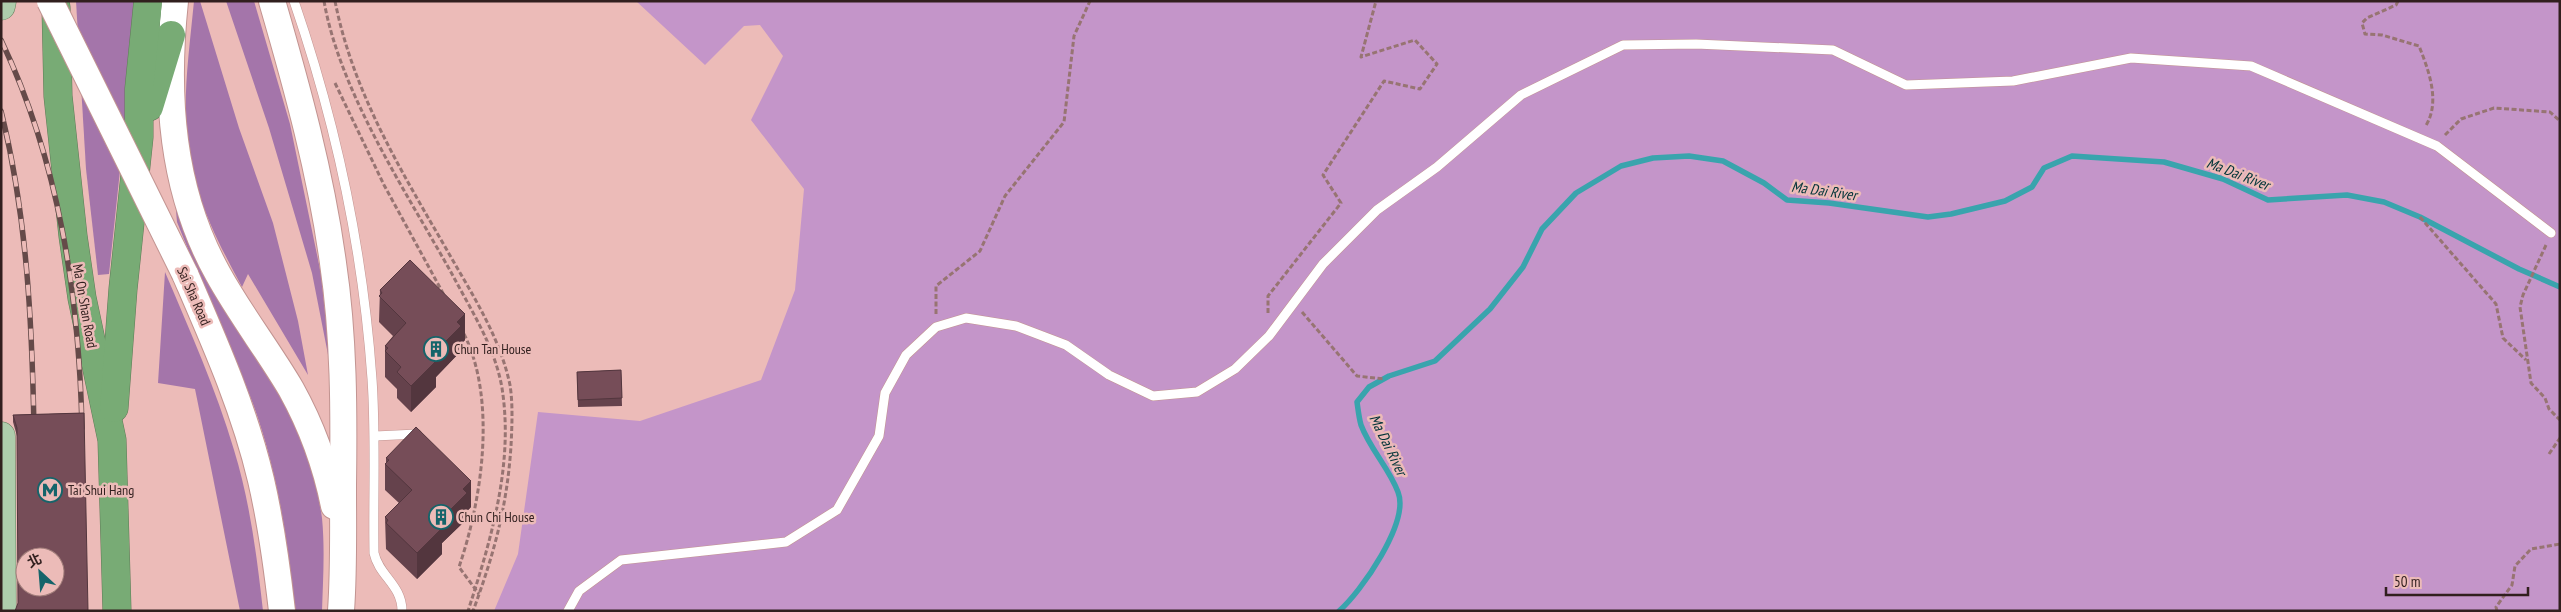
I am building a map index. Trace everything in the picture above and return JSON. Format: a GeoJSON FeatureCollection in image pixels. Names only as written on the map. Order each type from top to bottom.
{"type":"FeatureCollection","features":[{"type":"Feature","properties":{"kind":"highway","name":"Ma On Shan Road"},"geometry":{"type":"LineString","coordinates":[[56,1],[58,96],[72,226],[82,298],[112,440],[117,611]]}},
{"type":"Feature","properties":{"kind":"highway"},"geometry":{"type":"LineString","coordinates":[[112,440],[123,289],[139,136],[139,89],[148,1]]}},
{"type":"Feature","properties":{"kind":"highway"},"geometry":{"type":"LineString","coordinates":[[139,136],[171,35]]}},
{"type":"Feature","properties":{"kind":"main road"},"geometry":{"type":"LineString","coordinates":[[1,6],[2,1]]}},
{"type":"Feature","properties":{"kind":"main road","name":"Sai Sha Road"},"geometry":{"type":"LineString","coordinates":[[50,1],[185,274],[225,368],[255,458],[270,522],[282,611]]}},
{"type":"Feature","properties":{"kind":"main road"},"geometry":{"type":"LineString","coordinates":[[175,1],[171,35],[170,98],[182,181],[190,210],[217,272],[283,377],[306,420],[331,490],[343,549]]}},
{"type":"Feature","properties":{"kind":"main road"},"geometry":{"type":"LineString","coordinates":[[272,1],[305,119],[320,186],[334,264],[344,386],[341,611]]}},
{"type":"Feature","properties":{"kind":"main road"},"geometry":{"type":"LineString","coordinates":[[1,436],[2,611]]}},
{"type":"Feature","properties":{"kind":"lane"},"geometry":{"type":"LineString","coordinates":[[294,1],[321,87],[348,202],[366,318],[375,436],[374,553],[378,566],[397,588],[402,611]]}},
{"type":"Feature","properties":{"kind":"lane"},"geometry":{"type":"LineString","coordinates":[[568,611],[579,591],[620,560],[786,542],[838,510],[879,436],[885,393],[906,355],[936,327],[966,318],[1016,326],[1066,345],[1109,375],[1153,396],[1197,392],[1235,369],[1269,336],[1323,264],[1377,210],[1437,167],[1521,95],[1623,45],[1696,44],[1833,50],[1906,85],[2013,81],[2131,58],[2251,66],[2438,146],[2551,233]]}},
{"type":"Feature","properties":{"kind":"lane"},"geometry":{"type":"LineString","coordinates":[[375,436],[417,434]]}},
{"type":"Feature","properties":{"kind":"path"},"geometry":{"type":"LineString","coordinates":[[324,1],[342,66],[371,128],[482,330],[502,388],[505,432],[501,492],[487,550],[468,611]]}},
{"type":"Feature","properties":{"kind":"path"},"geometry":{"type":"LineString","coordinates":[[334,1],[351,66],[367,104],[483,312],[510,386],[512,427],[508,490],[492,560],[473,611]]}},
{"type":"Feature","properties":{"kind":"path"},"geometry":{"type":"LineString","coordinates":[[936,327],[936,286],[980,251],[1005,196],[1064,122],[1074,36],[1090,1]]}},
{"type":"Feature","properties":{"kind":"path"},"geometry":{"type":"LineString","coordinates":[[1269,336],[1268,296],[1341,203],[1323,175],[1384,82],[1420,89],[1437,64],[1415,40],[1361,57],[1376,1]]}},
{"type":"Feature","properties":{"kind":"path"},"geometry":{"type":"LineString","coordinates":[[2398,1],[2396,5],[2367,18],[2362,23],[2365,34],[2382,35],[2419,46],[2426,62],[2433,96],[2433,115],[2418,138]]}},
{"type":"Feature","properties":{"kind":"path"},"geometry":{"type":"LineString","coordinates":[[334,81],[384,185],[448,302]]}},
{"type":"Feature","properties":{"kind":"path"},"geometry":{"type":"LineString","coordinates":[[2448,130],[2461,119],[2494,108],[2550,112],[2560,120]]}},
{"type":"Feature","properties":{"kind":"path"},"geometry":{"type":"LineString","coordinates":[[2420,217],[2496,304],[2503,338],[2527,360]]}},
{"type":"Feature","properties":{"kind":"path"},"geometry":{"type":"LineString","coordinates":[[2551,233],[2523,295],[2520,307],[2531,383],[2545,398],[2549,409],[2560,420]]}},
{"type":"Feature","properties":{"kind":"path"},"geometry":{"type":"LineString","coordinates":[[1269,336],[1300,310],[1337,350],[1347,367],[1357,376],[1384,379]]}},
{"type":"Feature","properties":{"kind":"path"},"geometry":{"type":"LineString","coordinates":[[460,326],[475,363],[483,417],[482,474],[466,545],[458,567],[479,594]]}},
{"type":"Feature","properties":{"kind":"path"},"geometry":{"type":"LineString","coordinates":[[2549,454],[2560,438]]}},
{"type":"Feature","properties":{"kind":"path"},"geometry":{"type":"LineString","coordinates":[[2497,611],[2496,607],[2512,585],[2515,566],[2530,549],[2554,547],[2560,544]]}},
{"type":"Feature","properties":{"kind":"shaded area"},"geometry":{"type":"Polygon","coordinates":[[[76,1],[138,1],[109,274],[98,275],[86,169],[76,1]]]}},
{"type":"Feature","properties":{"kind":"shaded area"},"geometry":{"type":"Polygon","coordinates":[[[194,1],[200,1],[239,128],[273,223],[298,321],[308,375],[248,274],[242,287],[222,250],[197,190],[188,148],[186,127],[188,64],[194,1]]]}},
{"type":"Feature","properties":{"kind":"shaded area"},"geometry":{"type":"Polygon","coordinates":[[[226,1],[254,1],[290,124],[321,274],[332,375],[312,273],[269,128],[226,1]]]}},
{"type":"Feature","properties":{"kind":"shaded area"},"geometry":{"type":"Polygon","coordinates":[[[636,1],[2560,1],[2560,611],[494,611],[518,554],[538,412],[640,421],[761,380],[795,290],[804,189],[751,120],[783,56],[760,25],[744,26],[705,65],[636,1]]]}},
{"type":"Feature","properties":{"kind":"shaded area"},"geometry":{"type":"Polygon","coordinates":[[[175,199],[300,432],[316,485],[322,518],[324,553],[322,611],[295,611],[289,558],[269,454],[253,404],[235,358],[177,222],[175,199]]]}},
{"type":"Feature","properties":{"kind":"shaded area"},"geometry":{"type":"Polygon","coordinates":[[[165,272],[211,382],[240,470],[249,510],[263,611],[240,611],[195,389],[158,383],[165,272]]]}},
{"type":"Feature","properties":{"kind":"building"},"geometry":{"type":"Polygon","coordinates":[[[410,260],[465,314],[457,322],[461,326],[431,356],[436,361],[411,386],[397,372],[401,367],[385,351],[388,348],[385,346],[406,323],[379,296],[382,293],[380,290],[410,260]]]}},
{"type":"Feature","properties":{"kind":"building"},"geometry":{"type":"Polygon","coordinates":[[[621,370],[622,398],[578,400],[577,372],[621,370]]]}},
{"type":"Feature","properties":{"kind":"building","name":"Tai Shui Hang"},"geometry":{"type":"Polygon","coordinates":[[[84,413],[88,611],[15,611],[18,597],[65,597],[65,547],[18,547],[17,428],[13,415],[84,413]]]}},
{"type":"Feature","properties":{"kind":"building"},"geometry":{"type":"Polygon","coordinates":[[[416,427],[471,481],[463,489],[467,493],[437,523],[442,528],[417,553],[386,523],[388,520],[385,517],[412,490],[385,464],[389,460],[386,458],[416,427]]]}},
{"type":"Feature","properties":{"kind":"waterway","name":"Ma Dai River"},"geometry":{"type":"LineString","coordinates":[[1339,611],[1359,589],[1381,556],[1397,521],[1400,505],[1394,483],[1361,425],[1357,402],[1369,387],[1389,376],[1435,361],[1490,309],[1523,267],[1542,229],[1576,193],[1621,166],[1653,158],[1689,156],[1723,161],[1764,183],[1787,200],[1829,203],[1928,217],[1951,214],[2005,201],[2032,187],[2044,168],[2072,156],[2164,162],[2223,179],[2268,200],[2347,195],[2384,202],[2420,217],[2519,269],[2560,287]]}},
{"type":"Feature","properties":{"kind":"railway"},"geometry":{"type":"LineString","coordinates":[[1,40],[21,86],[38,133],[62,229],[76,328],[82,428]]}},
{"type":"Feature","properties":{"kind":"railway"},"geometry":{"type":"LineString","coordinates":[[1,111],[17,190],[27,269],[34,429]]}},
{"type":"Feature","properties":{"kind":"place","name":"Chun Tan House"},"geometry":{"type":"Point","coordinates":[436,349]}},
{"type":"Feature","properties":{"kind":"place","name":"Tai Shui Hang"},"geometry":{"type":"Point","coordinates":[50,490]}},
{"type":"Feature","properties":{"kind":"place","name":"Chun Chi House"},"geometry":{"type":"Point","coordinates":[441,517]}}]}
